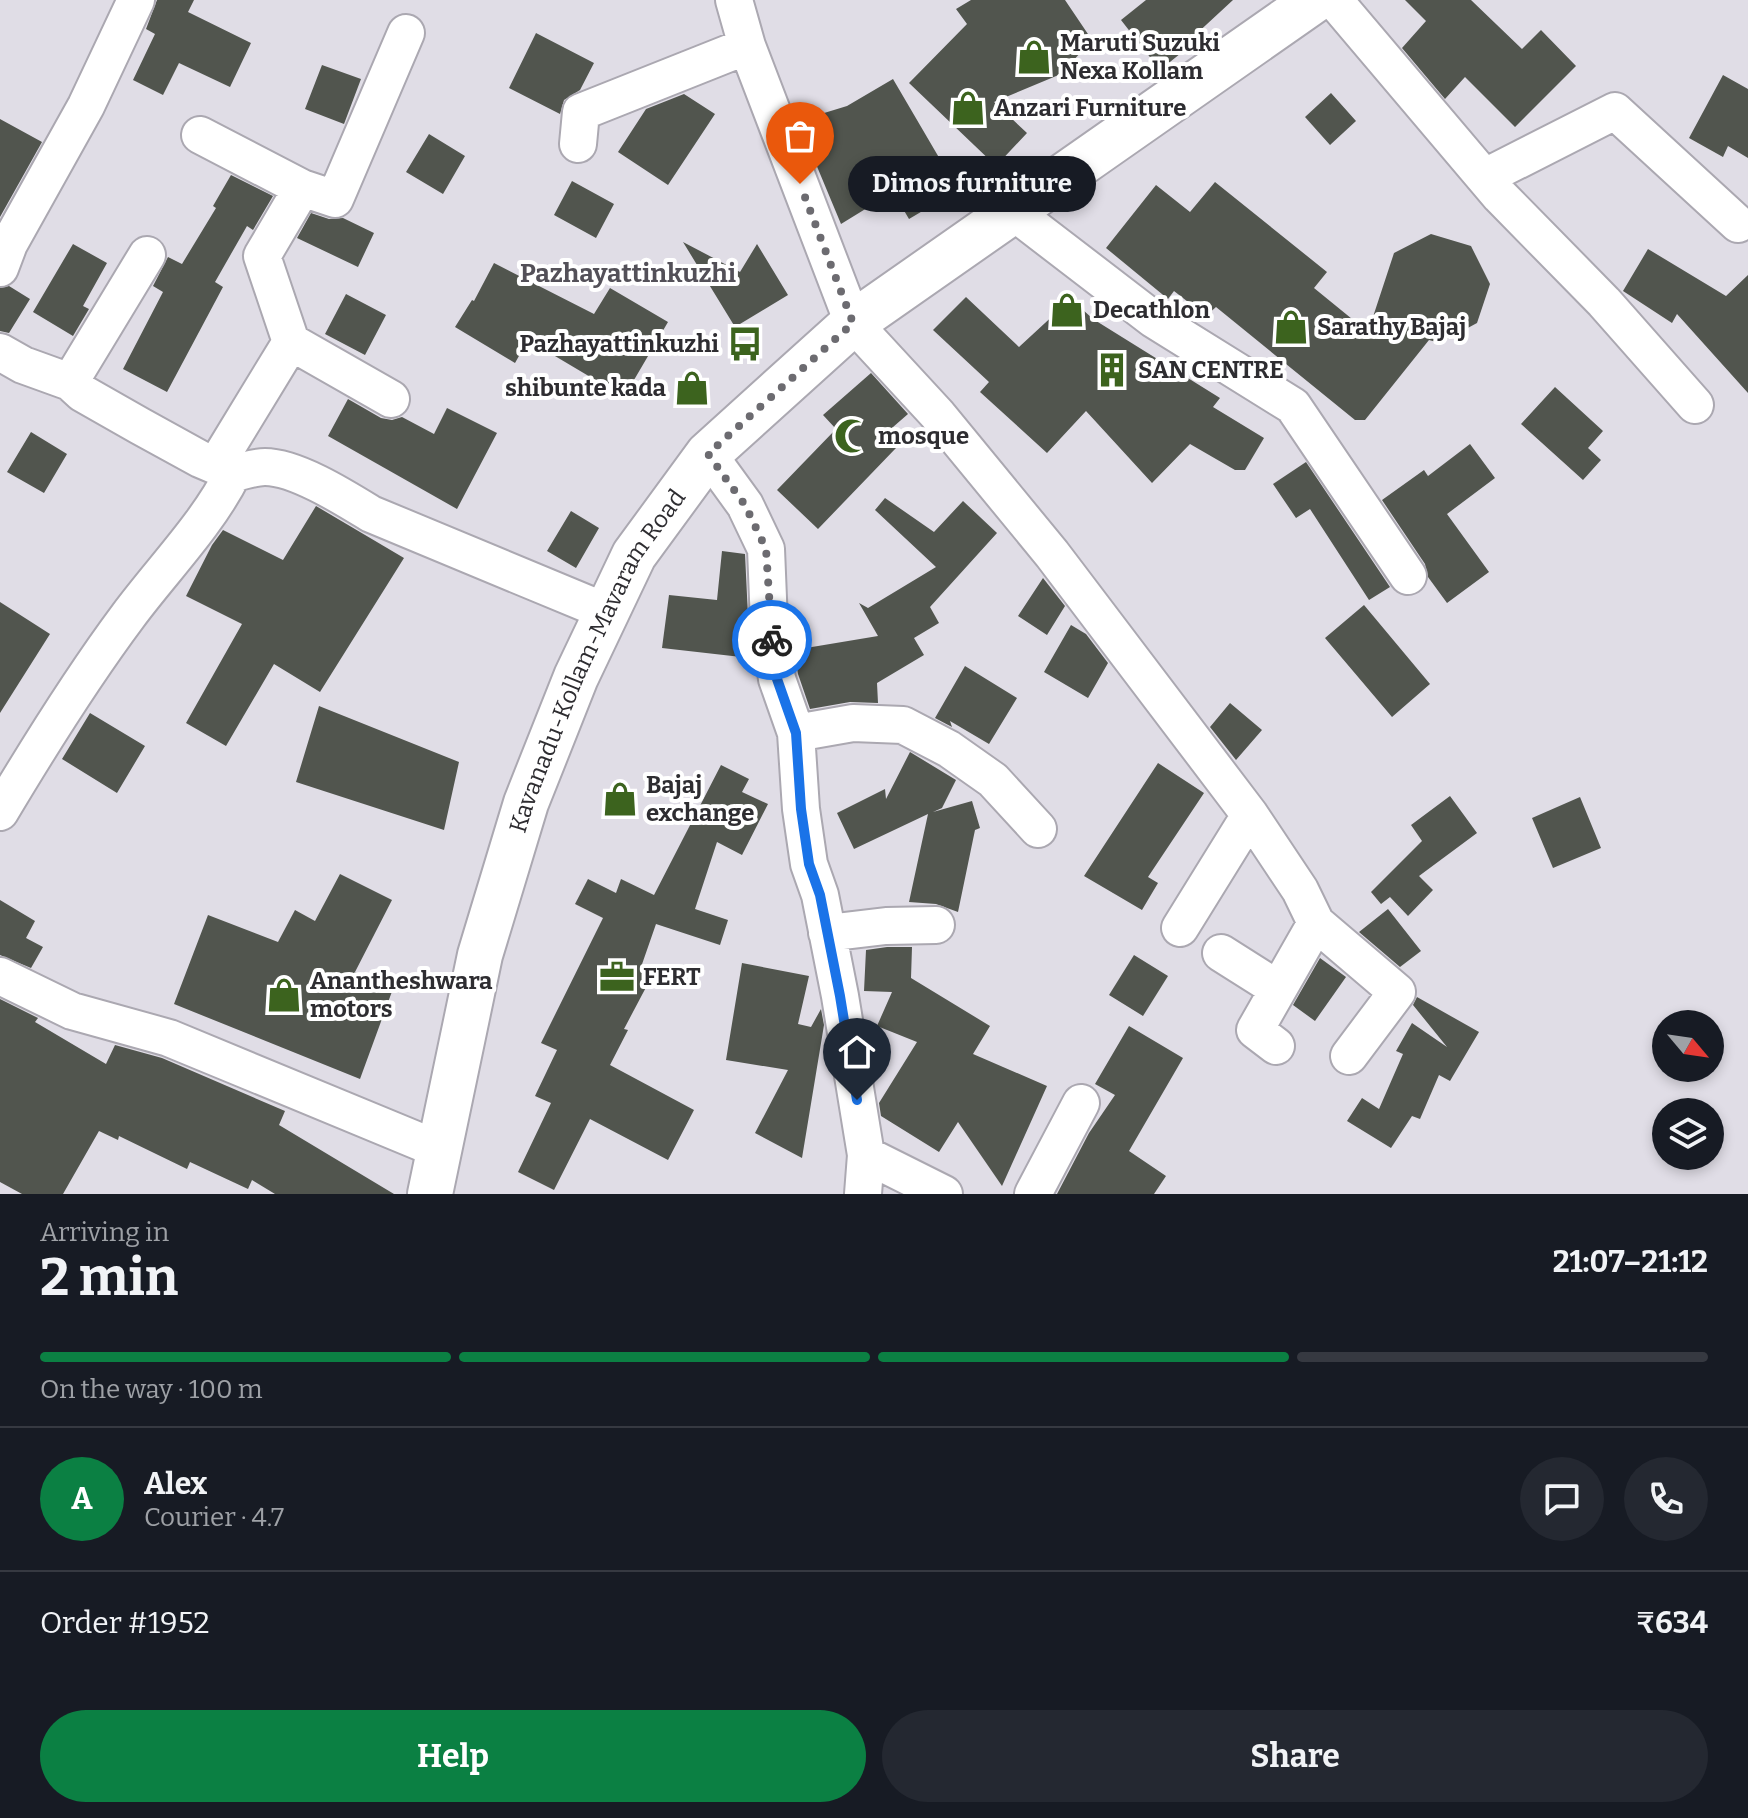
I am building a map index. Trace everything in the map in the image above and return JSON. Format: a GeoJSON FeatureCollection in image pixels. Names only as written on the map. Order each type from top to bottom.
{"type":"FeatureCollection","features":[{"type":"Feature","properties":{"kind":"main road","name":"Kavanadu-Kollam-Mavaram Road"},"geometry":{"type":"LineString","coordinates":[[430,1194],[480,955],[526,803],[576,677],[634,555],[708,454],[853,323],[1315,0]]}},
{"type":"Feature","properties":{"kind":"street"},"geometry":{"type":"LineString","coordinates":[[0,268],[9,244],[86,106],[136,0]]}},
{"type":"Feature","properties":{"kind":"street"},"geometry":{"type":"LineString","coordinates":[[734,0],[747,46],[853,323],[937,414],[1052,554],[1250,815],[1300,890],[1316,923],[1397,992],[1349,1056]]}},
{"type":"Feature","properties":{"kind":"street"},"geometry":{"type":"LineString","coordinates":[[1334,0],[1485,177],[1604,302],[1695,405]]}},
{"type":"Feature","properties":{"kind":"street"},"geometry":{"type":"LineString","coordinates":[[200,135],[302,188],[335,199],[406,33]]}},
{"type":"Feature","properties":{"kind":"street"},"geometry":{"type":"LineString","coordinates":[[578,144],[581,112],[747,46]]}},
{"type":"Feature","properties":{"kind":"street"},"geometry":{"type":"LineString","coordinates":[[1485,177],[1615,111],[1738,224]]}},
{"type":"Feature","properties":{"kind":"street"},"geometry":{"type":"LineString","coordinates":[[302,188],[262,256],[291,342],[391,399]]}},
{"type":"Feature","properties":{"kind":"street"},"geometry":{"type":"LineString","coordinates":[[1011,210],[1153,319],[1293,406],[1408,576]]}},
{"type":"Feature","properties":{"kind":"street"},"geometry":{"type":"LineString","coordinates":[[70,382],[147,255]]}},
{"type":"Feature","properties":{"kind":"street"},"geometry":{"type":"LineString","coordinates":[[0,812],[67,701],[193,533],[291,342]]}},
{"type":"Feature","properties":{"kind":"street"},"geometry":{"type":"LineString","coordinates":[[0,352],[23,365],[70,382],[82,393],[200,459],[225,469],[269,467],[307,479],[371,514],[607,612]]}},
{"type":"Feature","properties":{"kind":"street"},"geometry":{"type":"LineString","coordinates":[[708,454],[745,505],[766,549],[769,623],[777,679],[796,733],[807,850],[840,996],[866,1155],[863,1194]]}},
{"type":"Feature","properties":{"kind":"street"},"geometry":{"type":"LineString","coordinates":[[796,733],[853,723],[903,725],[949,749],[993,780],[1038,829]]}},
{"type":"Feature","properties":{"kind":"street"},"geometry":{"type":"LineString","coordinates":[[1180,928],[1250,815]]}},
{"type":"Feature","properties":{"kind":"street"},"geometry":{"type":"LineString","coordinates":[[1276,1046],[1255,1030],[1316,923]]}},
{"type":"Feature","properties":{"kind":"street"},"geometry":{"type":"LineString","coordinates":[[827,933],[886,926],[936,925]]}},
{"type":"Feature","properties":{"kind":"street"},"geometry":{"type":"LineString","coordinates":[[1221,953],[1278,989]]}},
{"type":"Feature","properties":{"kind":"street"},"geometry":{"type":"LineString","coordinates":[[0,976],[72,1011],[169,1038],[440,1150]]}},
{"type":"Feature","properties":{"kind":"street"},"geometry":{"type":"LineString","coordinates":[[1033,1194],[1081,1103]]}},
{"type":"Feature","properties":{"kind":"street"},"geometry":{"type":"LineString","coordinates":[[866,1155],[944,1194]]}},
{"type":"Feature","properties":{"kind":"building"},"geometry":{"type":"Polygon","coordinates":[[[157,0],[194,0],[188,12],[251,43],[230,87],[179,63],[163,95],[133,80],[155,34],[146,29],[157,0]]]}},
{"type":"Feature","properties":{"kind":"building"},"geometry":{"type":"Polygon","coordinates":[[[971,0],[1065,0],[1092,40],[1061,74],[994,102],[1027,133],[996,166],[909,83],[967,24],[956,9],[971,0]]]}},
{"type":"Feature","properties":{"kind":"building"},"geometry":{"type":"Polygon","coordinates":[[[1146,0],[1233,0],[1193,37],[1196,41],[1160,70],[1121,20],[1146,0]]]}},
{"type":"Feature","properties":{"kind":"building"},"geometry":{"type":"Polygon","coordinates":[[[1405,0],[1471,0],[1522,49],[1541,30],[1576,66],[1515,127],[1465,77],[1445,99],[1402,48],[1426,21],[1405,0]]]}},
{"type":"Feature","properties":{"kind":"building"},"geometry":{"type":"Polygon","coordinates":[[[536,33],[594,63],[580,90],[564,100],[560,114],[509,88],[536,33]]]}},
{"type":"Feature","properties":{"kind":"building"},"geometry":{"type":"Polygon","coordinates":[[[322,65],[361,79],[344,124],[305,109],[322,65]]]}},
{"type":"Feature","properties":{"kind":"building"},"geometry":{"type":"Polygon","coordinates":[[[1723,75],[1748,89],[1748,158],[1728,146],[1723,157],[1689,138],[1723,75]]]}},
{"type":"Feature","properties":{"kind":"building"},"geometry":{"type":"Polygon","coordinates":[[[893,79],[958,190],[909,219],[893,192],[841,224],[798,121],[847,106],[893,79]]]}},
{"type":"Feature","properties":{"kind":"building"},"geometry":{"type":"Polygon","coordinates":[[[1331,93],[1356,121],[1330,145],[1305,117],[1331,93]]]}},
{"type":"Feature","properties":{"kind":"building"},"geometry":{"type":"Polygon","coordinates":[[[684,94],[715,114],[668,185],[618,152],[646,109],[684,94]]]}},
{"type":"Feature","properties":{"kind":"building"},"geometry":{"type":"Polygon","coordinates":[[[0,119],[42,142],[0,217],[0,119]]]}},
{"type":"Feature","properties":{"kind":"building"},"geometry":{"type":"Polygon","coordinates":[[[429,134],[465,156],[443,194],[406,172],[429,134]]]}},
{"type":"Feature","properties":{"kind":"building"},"geometry":{"type":"Polygon","coordinates":[[[231,175],[273,196],[253,230],[247,226],[215,282],[223,287],[167,392],[123,369],[163,292],[153,286],[168,257],[182,264],[216,208],[213,206],[231,175]]]}},
{"type":"Feature","properties":{"kind":"building"},"geometry":{"type":"Polygon","coordinates":[[[572,181],[614,204],[596,238],[554,215],[572,181]]]}},
{"type":"Feature","properties":{"kind":"building","name":"Sarathy Bajaj"},"geometry":{"type":"Polygon","coordinates":[[[1215,182],[1327,272],[1314,288],[1368,332],[1394,253],[1431,234],[1471,246],[1490,284],[1477,323],[1440,343],[1429,340],[1365,420],[1355,420],[1216,307],[1206,316],[1174,291],[1168,299],[1106,248],[1156,185],[1190,212],[1215,182]]]}},
{"type":"Feature","properties":{"kind":"building"},"geometry":{"type":"Polygon","coordinates":[[[311,213],[329,219],[343,218],[374,233],[358,267],[297,238],[311,213]]]}},
{"type":"Feature","properties":{"kind":"building"},"geometry":{"type":"Polygon","coordinates":[[[683,242],[740,272],[757,244],[788,295],[735,327],[683,242]]]}},
{"type":"Feature","properties":{"kind":"building"},"geometry":{"type":"Polygon","coordinates":[[[73,244],[107,263],[83,306],[89,309],[73,336],[33,312],[73,244]]]}},
{"type":"Feature","properties":{"kind":"building"},"geometry":{"type":"Polygon","coordinates":[[[1648,249],[1726,296],[1748,275],[1748,393],[1677,314],[1672,323],[1623,291],[1648,249]]]}},
{"type":"Feature","properties":{"kind":"building"},"geometry":{"type":"Polygon","coordinates":[[[494,263],[594,314],[610,288],[668,322],[624,397],[528,340],[515,363],[455,327],[474,301],[494,263]]]}},
{"type":"Feature","properties":{"kind":"building"},"geometry":{"type":"Polygon","coordinates":[[[9,286],[30,299],[9,333],[0,331],[0,288],[9,286]]]}},
{"type":"Feature","properties":{"kind":"building"},"geometry":{"type":"Polygon","coordinates":[[[346,294],[386,315],[365,355],[325,334],[346,294]]]}},
{"type":"Feature","properties":{"kind":"building"},"geometry":{"type":"Polygon","coordinates":[[[966,297],[1019,347],[1071,299],[1093,319],[1220,398],[1213,407],[1264,438],[1245,470],[1235,470],[1190,444],[1152,483],[1086,411],[1047,453],[980,392],[989,382],[933,330],[966,297]]]}},
{"type":"Feature","properties":{"kind":"building"},"geometry":{"type":"Polygon","coordinates":[[[871,373],[908,414],[885,434],[896,448],[818,529],[777,490],[836,429],[823,415],[871,373]]]}},
{"type":"Feature","properties":{"kind":"building"},"geometry":{"type":"Polygon","coordinates":[[[1555,387],[1603,431],[1588,448],[1601,460],[1583,480],[1521,424],[1555,387]]]}},
{"type":"Feature","properties":{"kind":"building"},"geometry":{"type":"Polygon","coordinates":[[[348,399],[381,418],[392,420],[402,417],[434,434],[447,408],[497,433],[457,509],[328,436],[348,399]]]}},
{"type":"Feature","properties":{"kind":"building"},"geometry":{"type":"Polygon","coordinates":[[[31,432],[67,454],[44,493],[7,472],[31,432]]]}},
{"type":"Feature","properties":{"kind":"building"},"geometry":{"type":"Polygon","coordinates":[[[1470,444],[1495,478],[1447,514],[1489,572],[1447,603],[1382,500],[1424,470],[1428,476],[1470,444]]]}},
{"type":"Feature","properties":{"kind":"building"},"geometry":{"type":"Polygon","coordinates":[[[1306,462],[1390,587],[1369,600],[1310,509],[1296,518],[1273,484],[1306,462]]]}},
{"type":"Feature","properties":{"kind":"building"},"geometry":{"type":"Polygon","coordinates":[[[885,498],[934,532],[963,501],[997,533],[930,607],[939,623],[914,638],[924,655],[877,683],[878,703],[850,702],[810,709],[798,674],[794,650],[878,636],[859,603],[868,608],[936,567],[875,510],[885,498]]]}},
{"type":"Feature","properties":{"kind":"building"},"geometry":{"type":"Polygon","coordinates":[[[316,506],[404,558],[320,692],[274,664],[226,746],[186,723],[242,624],[186,596],[223,530],[283,560],[316,506]]]}},
{"type":"Feature","properties":{"kind":"building"},"geometry":{"type":"Polygon","coordinates":[[[571,511],[599,528],[576,568],[547,551],[571,511]]]}},
{"type":"Feature","properties":{"kind":"building"},"geometry":{"type":"Polygon","coordinates":[[[722,551],[745,554],[750,658],[662,648],[669,595],[717,600],[722,551]]]}},
{"type":"Feature","properties":{"kind":"building"},"geometry":{"type":"Polygon","coordinates":[[[1043,578],[1065,606],[1047,635],[1018,616],[1043,578]]]}},
{"type":"Feature","properties":{"kind":"building"},"geometry":{"type":"Polygon","coordinates":[[[0,602],[50,634],[0,713],[0,602]]]}},
{"type":"Feature","properties":{"kind":"building"},"geometry":{"type":"Polygon","coordinates":[[[1364,605],[1430,684],[1392,717],[1325,638],[1364,605]]]}},
{"type":"Feature","properties":{"kind":"building"},"geometry":{"type":"Polygon","coordinates":[[[1071,625],[1086,634],[1108,663],[1088,698],[1044,672],[1071,625]]]}},
{"type":"Feature","properties":{"kind":"building"},"geometry":{"type":"Polygon","coordinates":[[[965,666],[1017,698],[989,744],[950,721],[952,727],[935,718],[965,666]]]}},
{"type":"Feature","properties":{"kind":"building"},"geometry":{"type":"Polygon","coordinates":[[[1230,703],[1262,730],[1236,760],[1210,727],[1230,703]]]}},
{"type":"Feature","properties":{"kind":"building"},"geometry":{"type":"Polygon","coordinates":[[[319,706],[459,762],[444,830],[296,782],[319,706]]]}},
{"type":"Feature","properties":{"kind":"building"},"geometry":{"type":"Polygon","coordinates":[[[90,713],[145,746],[117,793],[62,759],[90,713]]]}},
{"type":"Feature","properties":{"kind":"building"},"geometry":{"type":"Polygon","coordinates":[[[910,752],[956,780],[942,808],[933,812],[972,801],[980,828],[975,830],[958,912],[936,904],[909,902],[928,814],[854,849],[837,813],[885,789],[886,799],[910,752]]]}},
{"type":"Feature","properties":{"kind":"building"},"geometry":{"type":"Polygon","coordinates":[[[1158,763],[1204,793],[1148,877],[1158,883],[1142,910],[1084,876],[1158,763]]]}},
{"type":"Feature","properties":{"kind":"building"},"geometry":{"type":"Polygon","coordinates":[[[721,765],[749,779],[742,792],[768,804],[742,855],[717,842],[695,909],[728,920],[720,945],[656,924],[640,970],[652,976],[624,1029],[628,1030],[610,1065],[694,1110],[668,1160],[590,1119],[554,1190],[518,1172],[551,1103],[535,1096],[557,1050],[541,1043],[603,918],[575,904],[588,879],[616,893],[621,879],[654,895],[721,765]]]}},
{"type":"Feature","properties":{"kind":"building"},"geometry":{"type":"Polygon","coordinates":[[[1450,796],[1477,833],[1419,876],[1433,890],[1408,916],[1390,897],[1381,904],[1371,892],[1422,841],[1411,825],[1450,796]]]}},
{"type":"Feature","properties":{"kind":"building"},"geometry":{"type":"Polygon","coordinates":[[[1580,797],[1601,848],[1553,868],[1532,818],[1580,797]]]}},
{"type":"Feature","properties":{"kind":"building","name":"Anantheshwara motors"},"geometry":{"type":"Polygon","coordinates":[[[340,874],[392,900],[355,972],[394,986],[360,1079],[174,1004],[208,915],[278,942],[295,910],[315,921],[340,874]]]}},
{"type":"Feature","properties":{"kind":"building"},"geometry":{"type":"Polygon","coordinates":[[[0,900],[35,921],[26,938],[43,947],[31,968],[0,955],[0,900]]]}},
{"type":"Feature","properties":{"kind":"building"},"geometry":{"type":"Polygon","coordinates":[[[1388,909],[1421,951],[1400,967],[1359,932],[1388,909]]]}},
{"type":"Feature","properties":{"kind":"building"},"geometry":{"type":"Polygon","coordinates":[[[912,947],[911,978],[990,1026],[973,1054],[1047,1086],[1002,1186],[958,1122],[939,1152],[881,1116],[879,1103],[917,1042],[877,1026],[892,992],[864,991],[866,950],[912,947]]]}},
{"type":"Feature","properties":{"kind":"building"},"geometry":{"type":"Polygon","coordinates":[[[1134,955],[1168,976],[1143,1016],[1109,995],[1134,955]]]}},
{"type":"Feature","properties":{"kind":"building"},"geometry":{"type":"Polygon","coordinates":[[[1320,958],[1346,977],[1315,1021],[1293,1005],[1320,958]]]}},
{"type":"Feature","properties":{"kind":"building"},"geometry":{"type":"Polygon","coordinates":[[[742,963],[809,976],[798,1024],[811,1027],[821,1009],[824,1025],[802,1158],[755,1133],[788,1070],[726,1060],[742,963]]]}},
{"type":"Feature","properties":{"kind":"building"},"geometry":{"type":"Polygon","coordinates":[[[1417,997],[1479,1032],[1450,1081],[1439,1075],[1420,1119],[1412,1116],[1391,1148],[1347,1121],[1362,1098],[1379,1109],[1403,1054],[1396,1051],[1412,1023],[1447,1047],[1413,1005],[1417,997]]]}},
{"type":"Feature","properties":{"kind":"building"},"geometry":{"type":"Polygon","coordinates":[[[0,999],[38,1018],[35,1022],[106,1064],[115,1045],[162,1058],[285,1111],[279,1125],[394,1194],[275,1194],[252,1180],[248,1189],[190,1162],[187,1169],[119,1136],[118,1140],[99,1131],[63,1194],[22,1194],[0,1182],[0,999]]]}},
{"type":"Feature","properties":{"kind":"building"},"geometry":{"type":"Polygon","coordinates":[[[1129,1026],[1183,1058],[1129,1151],[1166,1176],[1154,1194],[1057,1194],[1089,1133],[1115,1095],[1095,1084],[1129,1026]]]}},
{"type":"Feature","properties":{"kind":"way so far"},"geometry":{"type":"LineString","coordinates":[[772,640],[766,549],[745,505],[708,454],[853,323],[800,184]]}},
{"type":"Feature","properties":{"kind":"place","name":"Maruti Suzuki Nexa Kollam"},"geometry":{"type":"Point","coordinates":[1034,57]}},
{"type":"Feature","properties":{"kind":"place","name":"Anzari Furniture"},"geometry":{"type":"Point","coordinates":[968,108]}},
{"type":"Feature","properties":{"kind":"place","name":"Dimos furniture"},"geometry":{"type":"Point","coordinates":[800,184]}},
{"type":"Feature","properties":{"kind":"place","name":"Decathlon"},"geometry":{"type":"Point","coordinates":[1067,310]}},
{"type":"Feature","properties":{"kind":"place","name":"Sarathy Bajaj"},"geometry":{"type":"Point","coordinates":[1291,327]}},
{"type":"Feature","properties":{"kind":"place","name":"Pazhayattinkuzhi"},"geometry":{"type":"Point","coordinates":[745,344]}},
{"type":"Feature","properties":{"kind":"place","name":"SAN CENTRE"},"geometry":{"type":"Point","coordinates":[1112,370]}},
{"type":"Feature","properties":{"kind":"place","name":"shibunte kada"},"geometry":{"type":"Point","coordinates":[692,388]}},
{"type":"Feature","properties":{"kind":"place","name":"mosque"},"geometry":{"type":"Point","coordinates":[852,436]}},
{"type":"Feature","properties":{"kind":"place","name":"Bajaj exchange"},"geometry":{"type":"Point","coordinates":[620,799]}},
{"type":"Feature","properties":{"kind":"place","name":"FERT"},"geometry":{"type":"Point","coordinates":[617,977]}},
{"type":"Feature","properties":{"kind":"place","name":"Anantheshwara motors"},"geometry":{"type":"Point","coordinates":[284,995]}},
{"type":"Feature","properties":{"kind":"district","name":"Pazhayattinkuzhi"},"geometry":{"type":"Point","coordinates":[628,273]}},
{"type":"Feature","properties":{"kind":"route"},"geometry":{"type":"LineString","coordinates":[[772,640],[777,679],[796,733],[801,809],[809,864],[820,895],[857,1100]]}}]}
